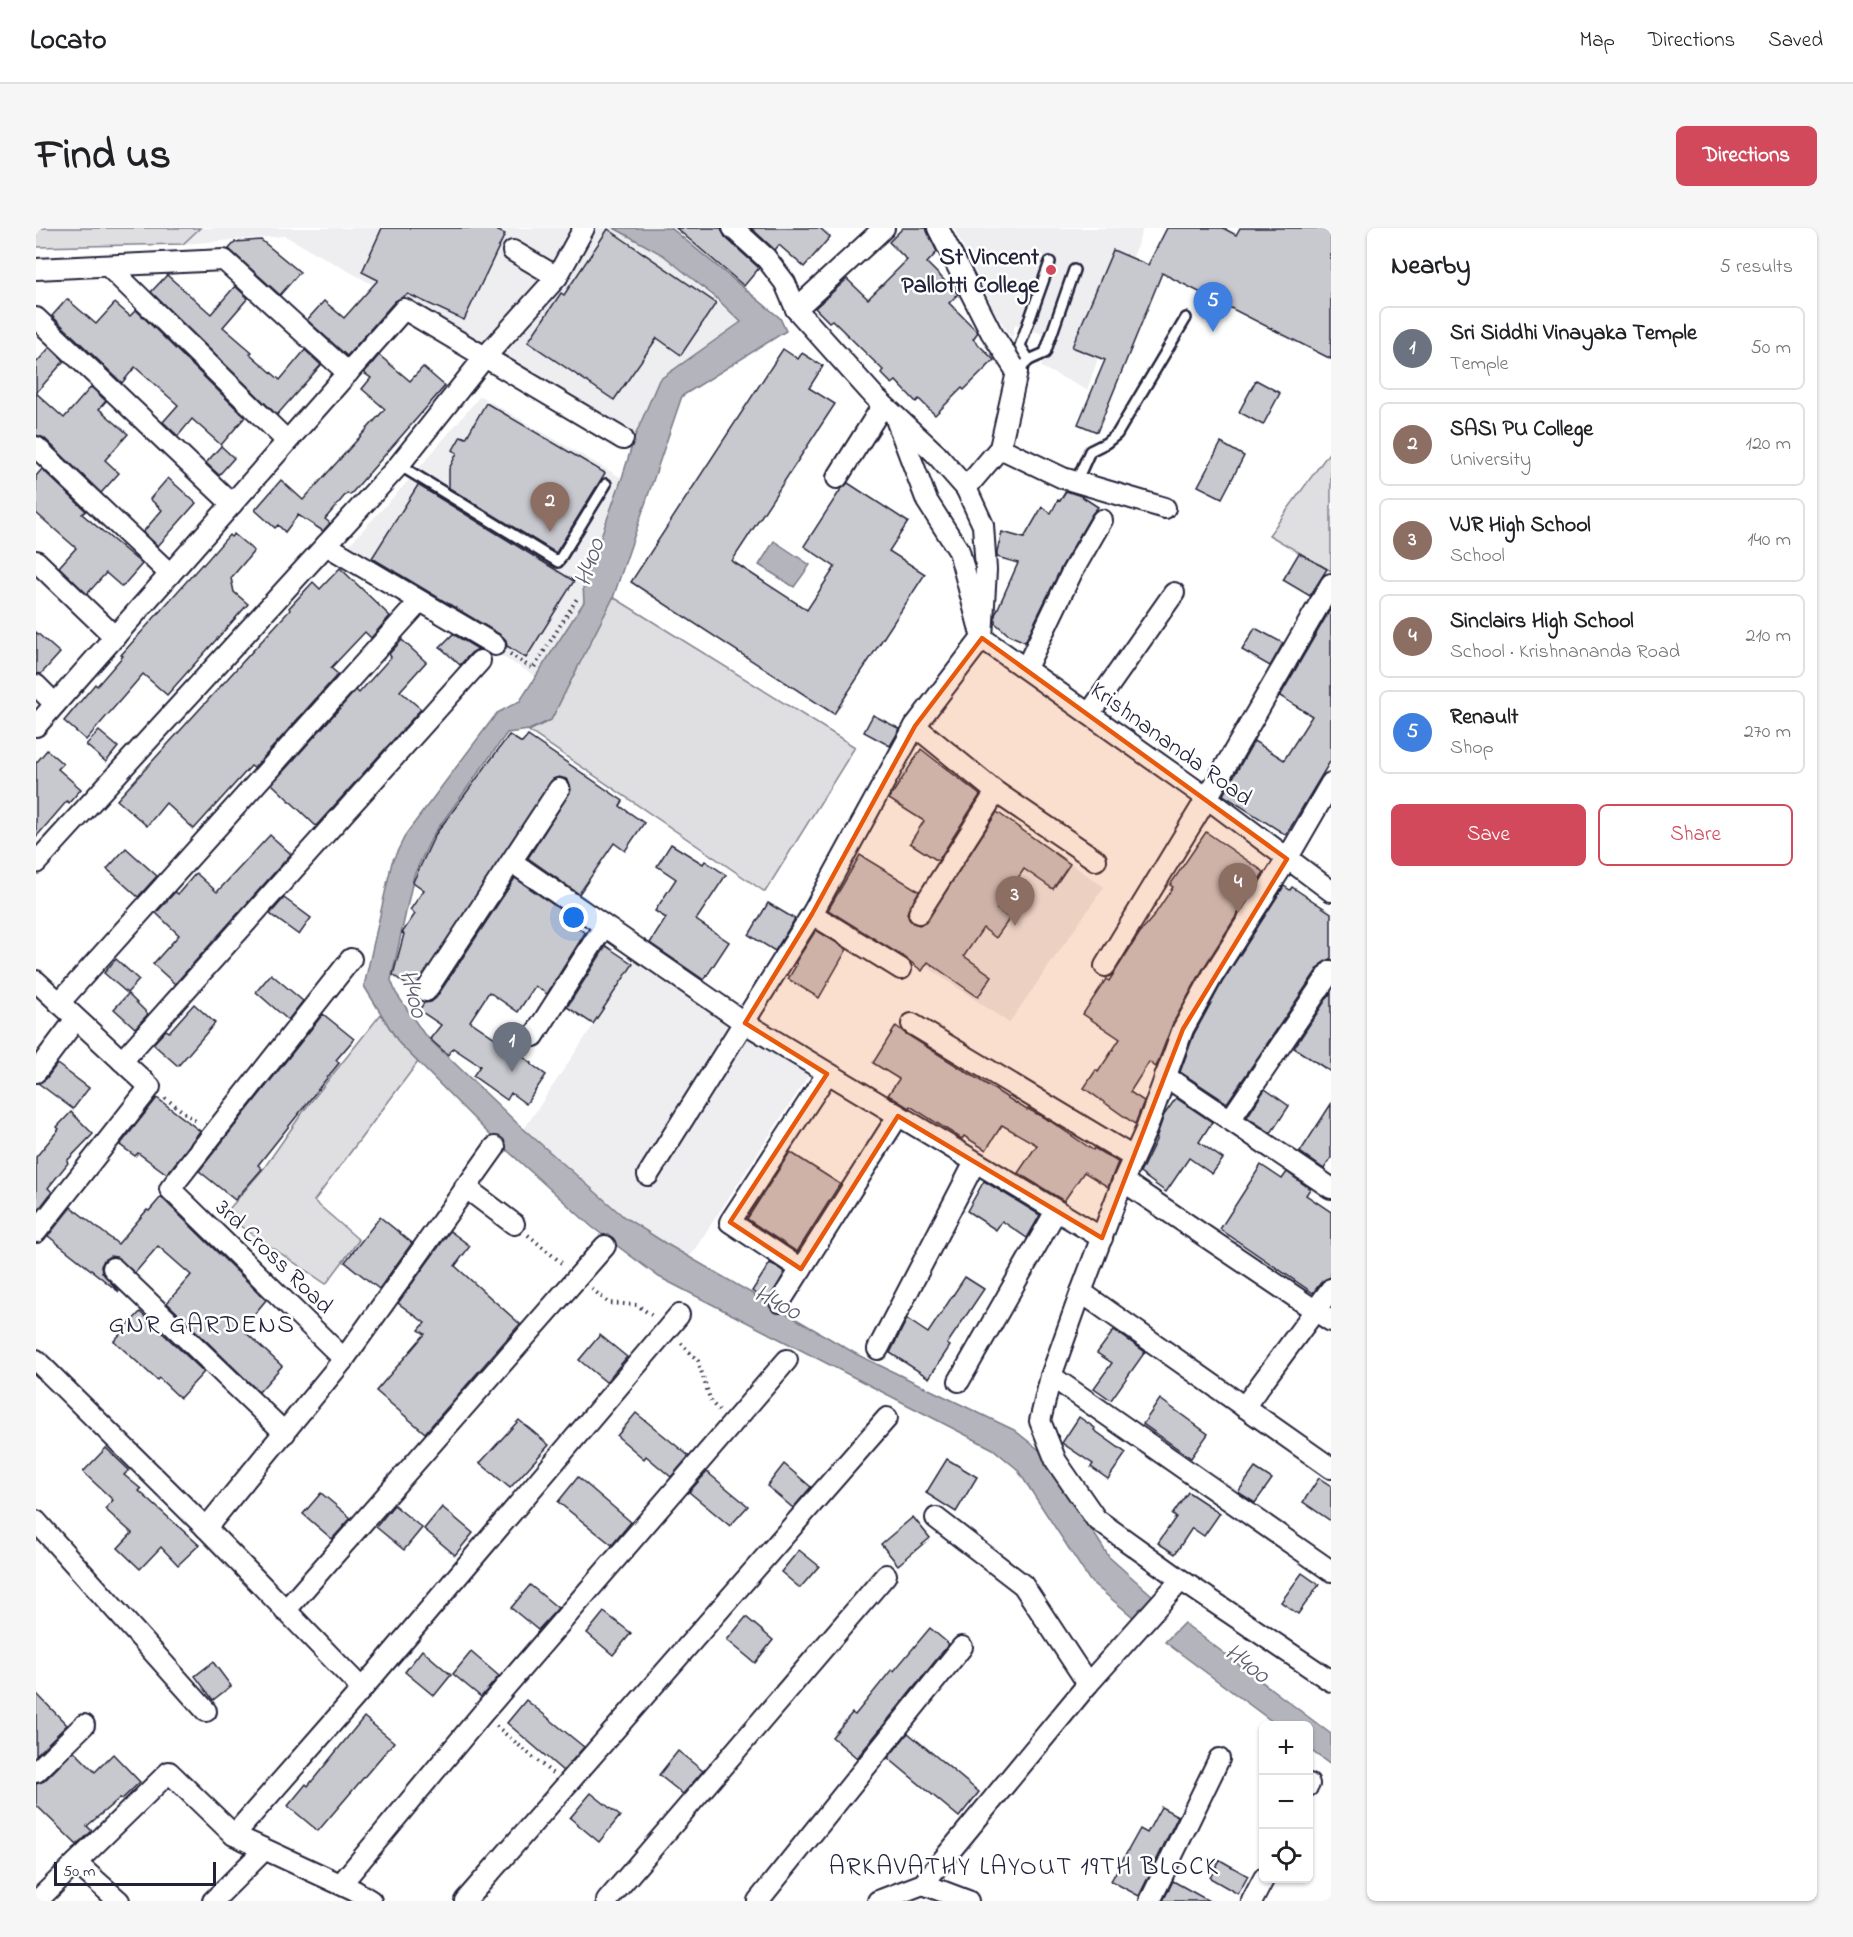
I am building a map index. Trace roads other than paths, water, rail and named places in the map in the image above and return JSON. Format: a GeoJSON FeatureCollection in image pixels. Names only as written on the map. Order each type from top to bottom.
{"type":"FeatureCollection","features":[{"type":"Feature","properties":{"kind":"street"},"geometry":{"type":"LineString","coordinates":[[36,863],[399,465],[484,358],[557,277],[584,228]]}},
{"type":"Feature","properties":{"kind":"street"},"geometry":{"type":"LineString","coordinates":[[648,1175],[812,914],[915,726],[982,638],[986,570],[983,525],[966,488],[935,453],[889,411],[796,309],[784,283],[766,258],[733,228]]}},
{"type":"Feature","properties":{"kind":"street"},"geometry":{"type":"LineString","coordinates":[[796,309],[883,228]]}},
{"type":"Feature","properties":{"kind":"street"},"geometry":{"type":"LineString","coordinates":[[938,228],[992,332],[1023,366],[1000,448],[966,488]]}},
{"type":"Feature","properties":{"kind":"street"},"geometry":{"type":"LineString","coordinates":[[513,251],[557,277]]}},
{"type":"Feature","properties":{"kind":"street"},"geometry":{"type":"LineString","coordinates":[[36,269],[224,260],[348,373]]}},
{"type":"Feature","properties":{"kind":"street"},"geometry":{"type":"LineString","coordinates":[[108,266],[287,441]]}},
{"type":"Feature","properties":{"kind":"street"},"geometry":{"type":"LineString","coordinates":[[36,726],[404,309],[623,439]]}},
{"type":"Feature","properties":{"kind":"street"},"geometry":{"type":"LineString","coordinates":[[36,318],[232,504]]}},
{"type":"Feature","properties":{"kind":"street"},"geometry":{"type":"LineString","coordinates":[[837,478],[889,411]]}},
{"type":"Feature","properties":{"kind":"street"},"geometry":{"type":"LineString","coordinates":[[889,411],[927,501],[959,550],[982,638]]}},
{"type":"Feature","properties":{"kind":"street"},"geometry":{"type":"LineString","coordinates":[[36,447],[170,574]]}},
{"type":"Feature","properties":{"kind":"street"},"geometry":{"type":"LineString","coordinates":[[1000,448],[1063,478],[1165,508]]}},
{"type":"Feature","properties":{"kind":"street"},"geometry":{"type":"LineString","coordinates":[[1026,668],[1072,572],[1102,520]]}},
{"type":"Feature","properties":{"kind":"street"},"geometry":{"type":"LineString","coordinates":[[326,545],[495,645]]}},
{"type":"Feature","properties":{"kind":"street"},"geometry":{"type":"LineString","coordinates":[[36,561],[115,637]]}},
{"type":"Feature","properties":{"kind":"street"},"geometry":{"type":"LineString","coordinates":[[1105,966],[1207,798],[1331,584]]}},
{"type":"Feature","properties":{"kind":"street"},"geometry":{"type":"LineString","coordinates":[[1089,714],[1174,593]]}},
{"type":"Feature","properties":{"kind":"street"},"geometry":{"type":"LineString","coordinates":[[59,1003],[413,609]]}},
{"type":"Feature","properties":{"kind":"street","name":"Krishnananda Road"},"geometry":{"type":"LineString","coordinates":[[982,638],[1207,798],[1331,891]]}},
{"type":"Feature","properties":{"kind":"street"},"geometry":{"type":"LineString","coordinates":[[122,1061],[480,661]]}},
{"type":"Feature","properties":{"kind":"street"},"geometry":{"type":"LineString","coordinates":[[36,685],[55,704]]}},
{"type":"Feature","properties":{"kind":"street"},"geometry":{"type":"LineString","coordinates":[[915,726],[996,792],[1096,860]]}},
{"type":"Feature","properties":{"kind":"street"},"geometry":{"type":"LineString","coordinates":[[1331,783],[1287,859],[1213,975],[1183,1029],[1146,1130],[1123,1181],[1081,1292],[1051,1376],[1040,1421],[1056,1461],[1096,1519],[1181,1580],[1331,1681]]}},
{"type":"Feature","properties":{"kind":"street"},"geometry":{"type":"LineString","coordinates":[[426,991],[559,789]]}},
{"type":"Feature","properties":{"kind":"street"},"geometry":{"type":"LineString","coordinates":[[919,913],[996,792]]}},
{"type":"Feature","properties":{"kind":"street"},"geometry":{"type":"LineString","coordinates":[[512,862],[745,1023],[1102,1238]]}},
{"type":"Feature","properties":{"kind":"street"},"geometry":{"type":"LineString","coordinates":[[812,914],[901,969]]}},
{"type":"Feature","properties":{"kind":"street"},"geometry":{"type":"LineString","coordinates":[[534,1036],[604,926]]}},
{"type":"Feature","properties":{"kind":"street","name":"3rd Cross Road"},"geometry":{"type":"LineString","coordinates":[[344,1359],[170,1189],[351,959]]}},
{"type":"Feature","properties":{"kind":"street"},"geometry":{"type":"LineString","coordinates":[[1230,1120],[1331,971]]}},
{"type":"Feature","properties":{"kind":"street"},"geometry":{"type":"LineString","coordinates":[[36,981],[150,1087],[36,1232]]}},
{"type":"Feature","properties":{"kind":"street"},"geometry":{"type":"LineString","coordinates":[[36,1072],[76,1019]]}},
{"type":"Feature","properties":{"kind":"street"},"geometry":{"type":"LineString","coordinates":[[912,1024],[1133,1157]]}},
{"type":"Feature","properties":{"kind":"street"},"geometry":{"type":"LineString","coordinates":[[801,1269],[730,1222],[827,1074]]}},
{"type":"Feature","properties":{"kind":"street"},"geometry":{"type":"LineString","coordinates":[[1165,1076],[1331,1188]]}},
{"type":"Feature","properties":{"kind":"street"},"geometry":{"type":"LineString","coordinates":[[780,1302],[898,1116]]}},
{"type":"Feature","properties":{"kind":"street"},"geometry":{"type":"LineString","coordinates":[[206,1528],[344,1359],[495,1147]]}},
{"type":"Feature","properties":{"kind":"street"},"geometry":{"type":"LineString","coordinates":[[878,1349],[975,1162]]}},
{"type":"Feature","properties":{"kind":"street"},"geometry":{"type":"LineString","coordinates":[[1123,1181],[1324,1316]]}},
{"type":"Feature","properties":{"kind":"street"},"geometry":{"type":"LineString","coordinates":[[465,1187],[514,1224]]}},
{"type":"Feature","properties":{"kind":"street"},"geometry":{"type":"LineString","coordinates":[[959,1381],[1056,1211]]}},
{"type":"Feature","properties":{"kind":"street"},"geometry":{"type":"LineString","coordinates":[[285,1611],[605,1246]]}},
{"type":"Feature","properties":{"kind":"street"},"geometry":{"type":"LineString","coordinates":[[113,1268],[285,1432]]}},
{"type":"Feature","properties":{"kind":"street"},"geometry":{"type":"LineString","coordinates":[[1244,1407],[1324,1316],[1331,1289]]}},
{"type":"Feature","properties":{"kind":"street"},"geometry":{"type":"LineString","coordinates":[[1081,1292],[1331,1468]]}},
{"type":"Feature","properties":{"kind":"street"},"geometry":{"type":"LineString","coordinates":[[234,1835],[362,1689],[673,1321]]}},
{"type":"Feature","properties":{"kind":"street"},"geometry":{"type":"LineString","coordinates":[[36,1360],[206,1528],[362,1689]]}},
{"type":"Feature","properties":{"kind":"street"},"geometry":{"type":"LineString","coordinates":[[37,1901],[169,1772],[234,1835],[353,1894],[482,1714],[787,1360]]}},
{"type":"Feature","properties":{"kind":"street"},"geometry":{"type":"LineString","coordinates":[[1051,1376],[1331,1571]]}},
{"type":"Feature","properties":{"kind":"street"},"geometry":{"type":"LineString","coordinates":[[465,1901],[888,1418]]}},
{"type":"Feature","properties":{"kind":"street"},"geometry":{"type":"LineString","coordinates":[[936,1518],[1023,1585],[1088,1684]]}},
{"type":"Feature","properties":{"kind":"street"},"geometry":{"type":"LineString","coordinates":[[36,1521],[206,1711]]}},
{"type":"Feature","properties":{"kind":"street"},"geometry":{"type":"LineString","coordinates":[[607,1901],[886,1575]]}},
{"type":"Feature","properties":{"kind":"street"},"geometry":{"type":"LineString","coordinates":[[878,1901],[923,1884],[1088,1684],[1181,1580]]}},
{"type":"Feature","properties":{"kind":"street"},"geometry":{"type":"LineString","coordinates":[[759,1901],[962,1647]]}},
{"type":"Feature","properties":{"kind":"street"},"geometry":{"type":"LineString","coordinates":[[36,1772],[84,1725]]}},
{"type":"Feature","properties":{"kind":"street"},"geometry":{"type":"LineString","coordinates":[[1150,1901],[1219,1759]]}},
{"type":"Feature","properties":{"kind":"street"},"geometry":{"type":"LineString","coordinates":[[213,1901],[264,1850]]}},
{"type":"Feature","properties":{"kind":"street"},"geometry":{"type":"LineString","coordinates":[[76,1863],[119,1901]]}},
{"type":"Feature","properties":{"kind":"street"},"geometry":{"type":"LineString","coordinates":[[1252,1901],[1261,1883]]}},
{"type":"Feature","properties":{"kind":"street"},"geometry":{"type":"LineString","coordinates":[[923,1884],[935,1901]]}},
{"type":"Feature","properties":{"kind":"street"},"geometry":{"type":"LineString","coordinates":[[923,1884],[968,1901]]}},
{"type":"Feature","properties":{"kind":"lane"},"geometry":{"type":"LineString","coordinates":[[1050,262],[1020,346],[1023,366],[1045,353],[1074,270]]}},
{"type":"Feature","properties":{"kind":"lane"},"geometry":{"type":"LineString","coordinates":[[1076,482],[1090,451],[1117,434],[1186,318]]}},
{"type":"Feature","properties":{"kind":"lane"},"geometry":{"type":"LineString","coordinates":[[399,465],[558,562],[606,484]]}},
{"type":"Feature","properties":{"kind":"place","name":"St Vincent Pallotti College"},"geometry":{"type":"Point","coordinates":[1051,270]}},
{"type":"Feature","properties":{"kind":"place","name":"Renault"},"geometry":{"type":"Point","coordinates":[1213,332]}},
{"type":"Feature","properties":{"kind":"place","name":"SASI PU College"},"geometry":{"type":"Point","coordinates":[550,532]}},
{"type":"Feature","properties":{"kind":"place","name":"Sinclairs High School"},"geometry":{"type":"Point","coordinates":[1238,913]}},
{"type":"Feature","properties":{"kind":"place","name":"VJR High School"},"geometry":{"type":"Point","coordinates":[1015,926]}},
{"type":"Feature","properties":{"kind":"place","name":"Sri Siddhi Vinayaka Temple"},"geometry":{"type":"Point","coordinates":[512,1072]}},
{"type":"Feature","properties":{"kind":"district","name":"GNR GARDENS"},"geometry":{"type":"Point","coordinates":[202,1323]}},
{"type":"Feature","properties":{"kind":"district","name":"ARKAVATHY LAYOUT 19TH BLOCK"},"geometry":{"type":"Point","coordinates":[1024,1865]}},
{"type":"Feature","properties":{"kind":"water label","name":"H400"},"geometry":{"type":"Point","coordinates":[588,562]}},
{"type":"Feature","properties":{"kind":"water label","name":"H400"},"geometry":{"type":"Point","coordinates":[415,993]}},
{"type":"Feature","properties":{"kind":"water label","name":"H400"},"geometry":{"type":"Point","coordinates":[778,1301]}},
{"type":"Feature","properties":{"kind":"water label","name":"H400"},"geometry":{"type":"Point","coordinates":[1248,1662]}}]}
